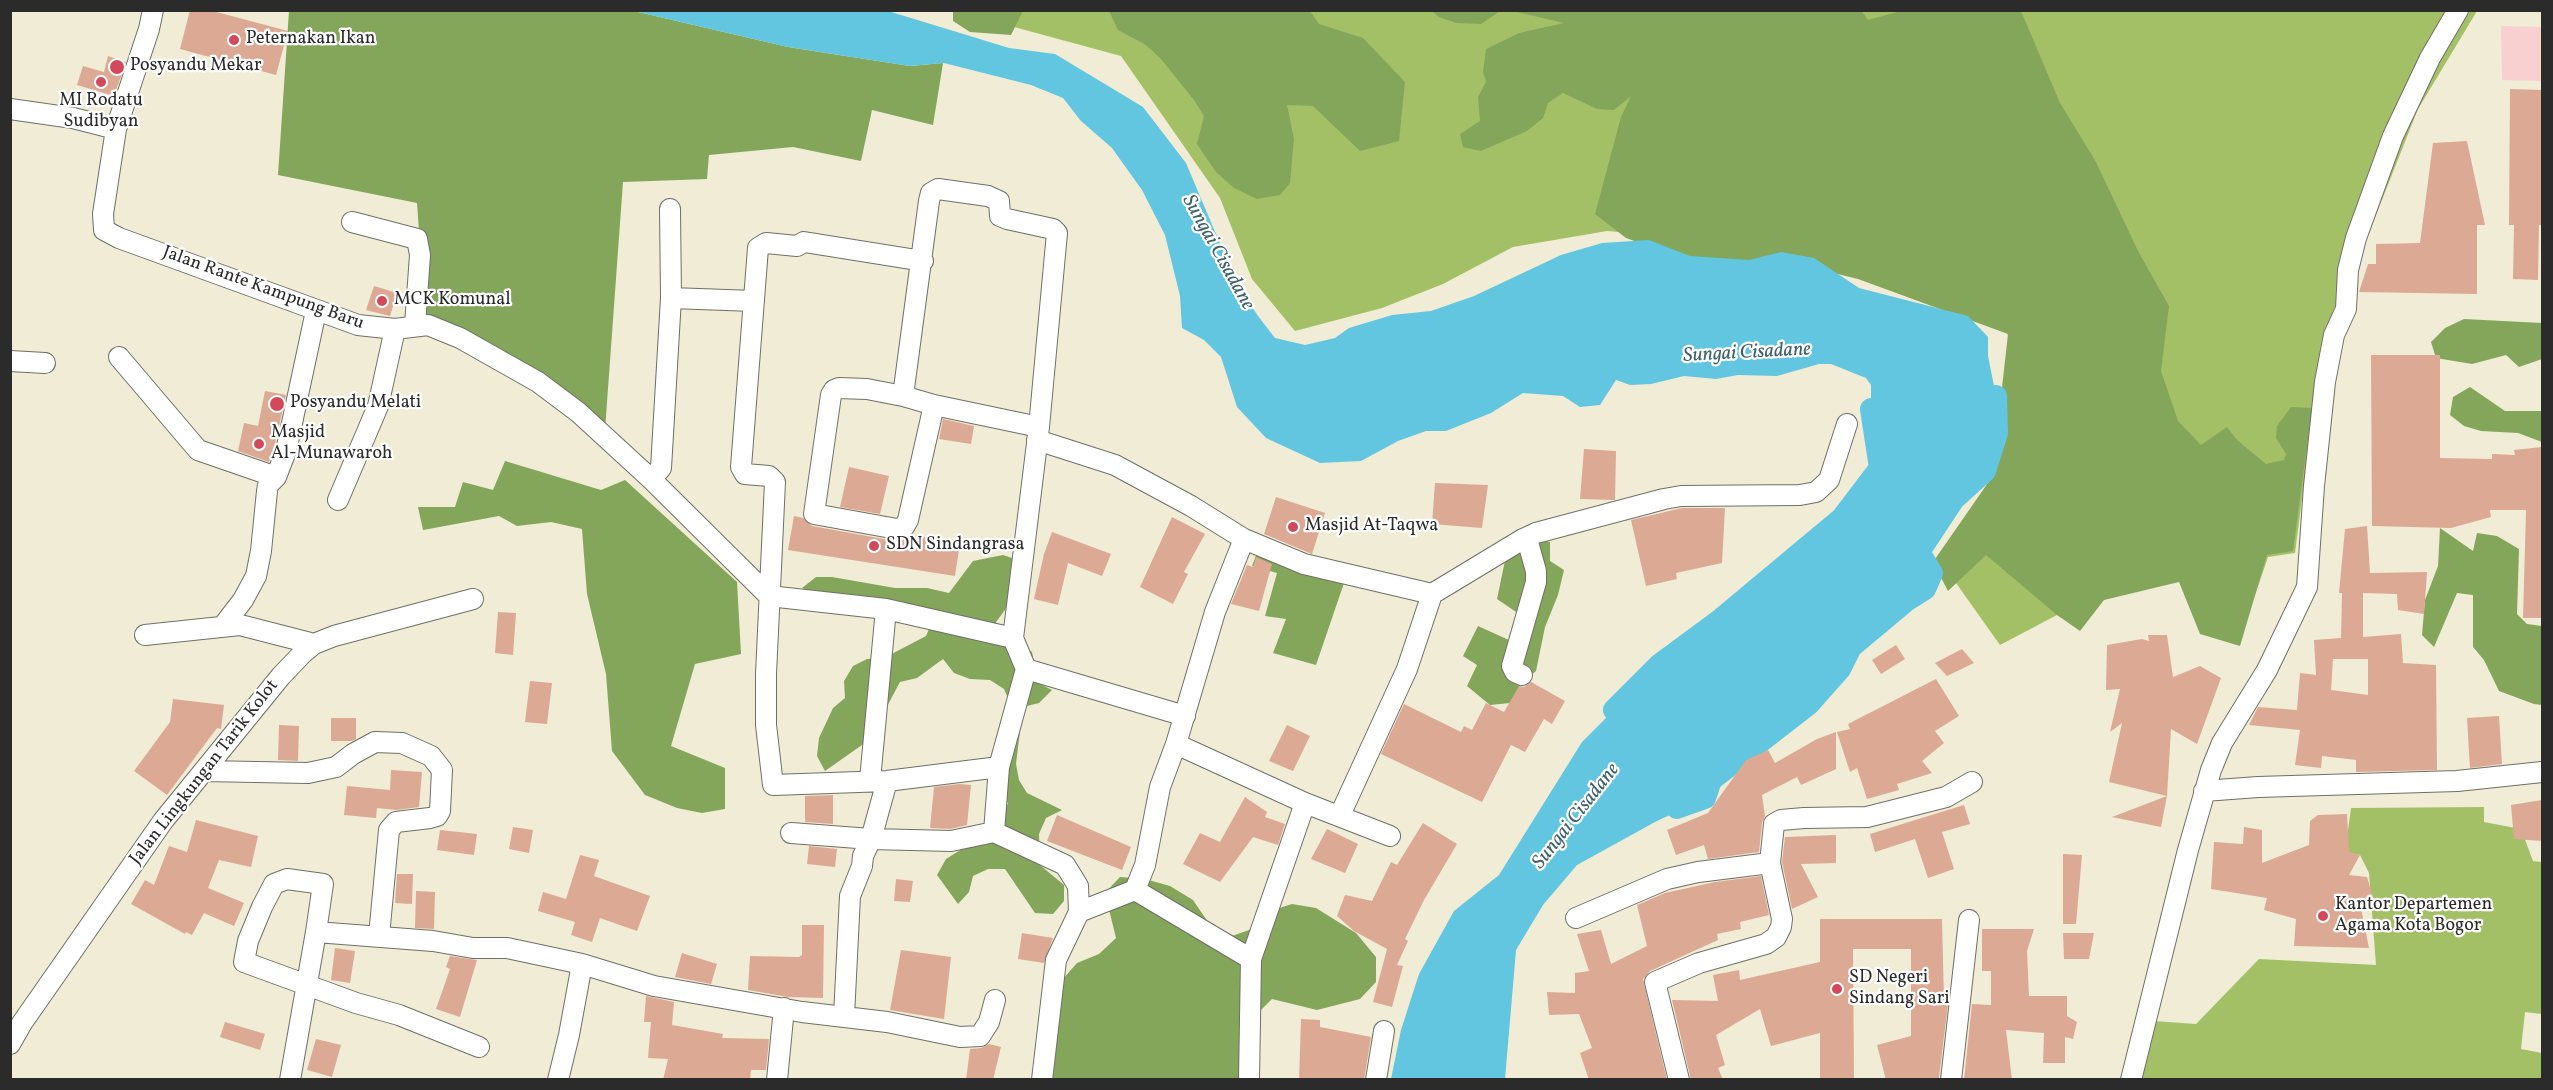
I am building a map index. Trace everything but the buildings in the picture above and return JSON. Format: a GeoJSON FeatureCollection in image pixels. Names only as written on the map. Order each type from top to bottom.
{"type":"FeatureCollection","features":[{"type":"Feature","properties":{"kind":"street","name":"Jalan Rante Kampung Baru"},"geometry":{"type":"LineString","coordinates":[[153,10],[149,29],[116,129],[103,214],[104,230],[358,325],[395,329],[415,325],[428,326],[460,338],[538,382],[578,412],[651,479],[770,596]]}},
{"type":"Feature","properties":{"kind":"street"},"geometry":{"type":"LineString","coordinates":[[2131,1080],[2204,791],[2222,743],[2267,670],[2307,586],[2314,486],[2325,382],[2334,334],[2346,309],[2348,270],[2356,238],[2393,136],[2430,58],[2458,10]]}},
{"type":"Feature","properties":{"kind":"street"},"geometry":{"type":"LineString","coordinates":[[10,109],[73,118],[116,129]]}},
{"type":"Feature","properties":{"kind":"street"},"geometry":{"type":"LineString","coordinates":[[903,396],[931,193],[938,189],[988,196],[999,201],[1000,216],[1057,233],[1038,434],[1013,638],[1026,669],[999,767],[994,832]]}},
{"type":"Feature","properties":{"kind":"street"},"geometry":{"type":"LineString","coordinates":[[651,479],[661,468],[671,298],[670,209]]}},
{"type":"Feature","properties":{"kind":"street"},"geometry":{"type":"LineString","coordinates":[[352,222],[417,239],[420,255],[415,325]]}},
{"type":"Feature","properties":{"kind":"street"},"geometry":{"type":"LineString","coordinates":[[923,261],[804,242],[797,246],[766,243],[758,249],[741,467],[745,474],[769,476],[775,482],[766,725],[773,785],[879,780],[999,767]]}},
{"type":"Feature","properties":{"kind":"street"},"geometry":{"type":"LineString","coordinates":[[671,298],[754,301]]}},
{"type":"Feature","properties":{"kind":"street"},"geometry":{"type":"LineString","coordinates":[[223,626],[243,600],[256,576],[268,485],[276,477],[286,451],[316,311]]}},
{"type":"Feature","properties":{"kind":"street"},"geometry":{"type":"LineString","coordinates":[[338,500],[378,406],[395,329]]}},
{"type":"Feature","properties":{"kind":"street"},"geometry":{"type":"LineString","coordinates":[[119,357],[198,450],[276,477]]}},
{"type":"Feature","properties":{"kind":"street"},"geometry":{"type":"LineString","coordinates":[[10,361],[45,363]]}},
{"type":"Feature","properties":{"kind":"street"},"geometry":{"type":"LineString","coordinates":[[934,405],[908,520],[904,526],[897,529],[814,514],[831,395],[839,388],[867,389],[903,396],[1038,434],[1115,465],[1191,506],[1244,539],[1304,564],[1432,594]]}},
{"type":"Feature","properties":{"kind":"street"},"geometry":{"type":"LineString","coordinates":[[1340,815],[1407,669],[1432,594],[1536,533],[1664,499],[1681,496],[1800,495],[1816,492],[1829,480],[1846,424]]}},
{"type":"Feature","properties":{"kind":"street"},"geometry":{"type":"LineString","coordinates":[[1078,912],[1135,890],[1145,865],[1160,787],[1185,716],[1215,612],[1244,539]]}},
{"type":"Feature","properties":{"kind":"street"},"geometry":{"type":"LineString","coordinates":[[1522,675],[1515,672],[1512,666],[1536,582],[1536,571],[1529,546],[1523,539]]}},
{"type":"Feature","properties":{"kind":"street"},"geometry":{"type":"LineString","coordinates":[[770,596],[886,609],[1013,638]]}},
{"type":"Feature","properties":{"kind":"street","name":"Jalan Lingkungan Tarik Kolot"},"geometry":{"type":"LineString","coordinates":[[10,1044],[16,1019],[163,822],[280,676],[314,644],[334,636],[472,599]]}},
{"type":"Feature","properties":{"kind":"street"},"geometry":{"type":"LineString","coordinates":[[844,1016],[850,896],[871,839],[879,780],[886,609]]}},
{"type":"Feature","properties":{"kind":"street"},"geometry":{"type":"LineString","coordinates":[[144,635],[223,626],[248,627],[314,644]]}},
{"type":"Feature","properties":{"kind":"street"},"geometry":{"type":"LineString","coordinates":[[1026,669],[1185,716]]}},
{"type":"Feature","properties":{"kind":"street"},"geometry":{"type":"LineString","coordinates":[[204,771],[308,773],[336,767],[375,742],[402,743],[431,756],[442,770],[440,811],[437,816],[430,818],[396,822],[389,830],[379,936]]}},
{"type":"Feature","properties":{"kind":"street"},"geometry":{"type":"LineString","coordinates":[[1176,744],[1305,803],[1390,836]]}},
{"type":"Feature","properties":{"kind":"street"},"geometry":{"type":"LineString","coordinates":[[2204,791],[2258,787],[2457,781],[2542,772]]}},
{"type":"Feature","properties":{"kind":"street"},"geometry":{"type":"LineString","coordinates":[[1679,1080],[1655,982],[1699,963],[1766,944],[1776,937],[1782,919],[1770,863],[1774,824],[1781,820],[1867,817],[1946,797],[1972,782]]}},
{"type":"Feature","properties":{"kind":"street"},"geometry":{"type":"LineString","coordinates":[[1249,1080],[1251,959],[1305,803]]}},
{"type":"Feature","properties":{"kind":"street"},"geometry":{"type":"LineString","coordinates":[[791,833],[871,839],[951,841],[994,832],[1065,865],[1078,886],[1078,912],[1056,960],[1042,1080]]}},
{"type":"Feature","properties":{"kind":"street"},"geometry":{"type":"LineString","coordinates":[[1576,918],[1667,879],[1698,872],[1770,863]]}},
{"type":"Feature","properties":{"kind":"street"},"geometry":{"type":"LineString","coordinates":[[290,1080],[308,984],[323,884],[281,880],[274,884],[262,907],[243,959],[246,963],[308,984],[356,1003],[399,1015],[478,1047]]}},
{"type":"Feature","properties":{"kind":"street"},"geometry":{"type":"LineString","coordinates":[[1135,890],[1251,959]]}},
{"type":"Feature","properties":{"kind":"street"},"geometry":{"type":"LineString","coordinates":[[1952,1080],[1969,920]]}},
{"type":"Feature","properties":{"kind":"street"},"geometry":{"type":"LineString","coordinates":[[316,932],[433,941],[473,948],[507,948],[582,964],[654,986],[784,1008],[887,1022],[944,1035],[975,1038],[980,1036],[987,1027],[995,1000]]}},
{"type":"Feature","properties":{"kind":"street"},"geometry":{"type":"LineString","coordinates":[[558,1080],[582,964]]}},
{"type":"Feature","properties":{"kind":"street"},"geometry":{"type":"LineString","coordinates":[[777,1080],[784,1008]]}},
{"type":"Feature","properties":{"kind":"street"},"geometry":{"type":"LineString","coordinates":[[1376,1080],[1384,1031]]}},
{"type":"Feature","properties":{"kind":"shaded area"},"geometry":{"type":"Polygon","coordinates":[[[2501,26],[2542,27],[2542,81],[2502,80],[2501,26]]]}},
{"type":"Feature","properties":{"kind":"green space"},"geometry":{"type":"Polygon","coordinates":[[[953,10],[1023,11],[1011,35],[970,32],[953,21],[953,10]]]}},
{"type":"Feature","properties":{"kind":"green space"},"geometry":{"type":"Polygon","coordinates":[[[1861,10],[1868,20],[1901,11],[2021,11],[2060,103],[2096,162],[2138,251],[2169,306],[2161,371],[2178,421],[2201,445],[2227,427],[2237,440],[2266,464],[2284,460],[2286,454],[2276,438],[2277,426],[2291,407],[2312,408],[2293,551],[2267,555],[2240,646],[2200,634],[2179,582],[2104,600],[2080,631],[2057,615],[1986,555],[1948,591],[1933,562],[1992,477],[2008,334],[1858,279],[1772,258],[1762,266],[1674,255],[1626,238],[1595,214],[1621,117],[1631,96],[1614,110],[1597,109],[1563,93],[1548,103],[1543,118],[1527,131],[1481,151],[1463,147],[1460,134],[1480,121],[1478,97],[1486,82],[1483,72],[1486,49],[1519,33],[1564,23],[1513,11],[1861,10]]]}},
{"type":"Feature","properties":{"kind":"green space"},"geometry":{"type":"Polygon","coordinates":[[[289,11],[634,11],[788,47],[910,66],[943,63],[933,125],[872,110],[861,161],[793,147],[709,155],[707,179],[623,182],[605,430],[550,383],[425,315],[417,203],[278,175],[289,11]]]}},
{"type":"Feature","properties":{"kind":"green space"},"geometry":{"type":"Polygon","coordinates":[[[955,11],[2477,11],[2418,109],[2319,366],[2295,553],[2268,557],[2239,642],[2181,578],[2102,596],[2079,628],[2057,615],[2000,645],[1939,559],[1992,477],[2017,399],[2008,335],[1972,291],[1847,251],[1607,231],[1513,247],[1443,284],[1382,308],[1295,331],[1252,279],[1220,198],[1121,56],[955,11]]]}},
{"type":"Feature","properties":{"kind":"green space"},"geometry":{"type":"Polygon","coordinates":[[[1109,11],[1310,11],[1319,24],[1363,38],[1405,82],[1399,141],[1360,151],[1313,106],[1287,105],[1294,139],[1290,183],[1280,195],[1257,199],[1234,188],[1216,172],[1197,144],[1204,116],[1194,100],[1161,59],[1146,45],[1118,30],[1109,11]]]}},
{"type":"Feature","properties":{"kind":"green space"},"geometry":{"type":"Polygon","coordinates":[[[1432,11],[1500,11],[1481,24],[1456,23],[1439,17],[1432,11]]]}},
{"type":"Feature","properties":{"kind":"green space"},"geometry":{"type":"Polygon","coordinates":[[[2464,319],[2542,323],[2542,359],[2519,367],[2506,355],[2472,364],[2436,358],[2431,342],[2445,328],[2464,319]]]}},
{"type":"Feature","properties":{"kind":"green space"},"geometry":{"type":"Polygon","coordinates":[[[2470,387],[2505,411],[2542,411],[2542,442],[2518,433],[2481,431],[2464,426],[2450,415],[2453,397],[2470,387]]]}},
{"type":"Feature","properties":{"kind":"green space"},"geometry":{"type":"Polygon","coordinates":[[[505,461],[601,490],[625,480],[737,582],[741,654],[695,664],[671,746],[725,768],[725,809],[702,813],[677,808],[645,795],[612,751],[606,674],[587,594],[582,529],[551,522],[517,526],[499,516],[423,530],[418,507],[455,507],[463,482],[493,490],[505,461]]]}},
{"type":"Feature","properties":{"kind":"green space"},"geometry":{"type":"Polygon","coordinates":[[[2440,528],[2473,551],[2477,533],[2497,536],[2519,549],[2517,614],[2527,624],[2542,626],[2542,705],[2499,691],[2484,660],[2473,647],[2473,595],[2457,593],[2434,647],[2422,635],[2425,600],[2438,566],[2440,528]]]}},
{"type":"Feature","properties":{"kind":"green space"},"geometry":{"type":"Polygon","coordinates":[[[1532,537],[1550,542],[1550,561],[1564,570],[1558,595],[1545,627],[1536,671],[1522,683],[1510,703],[1490,705],[1467,686],[1477,665],[1463,656],[1478,626],[1511,641],[1522,616],[1497,599],[1507,551],[1532,537]]]}},
{"type":"Feature","properties":{"kind":"green space"},"geometry":{"type":"Polygon","coordinates":[[[1257,553],[1344,583],[1316,665],[1273,653],[1286,619],[1265,616],[1277,573],[1252,566],[1257,553]]]}},
{"type":"Feature","properties":{"kind":"green space"},"geometry":{"type":"Polygon","coordinates":[[[1003,555],[1018,560],[1017,594],[996,622],[1005,637],[1032,652],[1038,683],[1052,690],[1039,703],[1023,707],[1016,764],[1019,780],[1027,793],[1062,810],[1046,818],[1039,834],[1040,865],[1064,885],[1064,901],[1053,914],[1035,913],[1005,869],[988,869],[973,876],[969,892],[958,904],[937,875],[946,859],[989,832],[1002,819],[1008,803],[998,789],[1011,705],[1004,689],[990,680],[970,679],[954,673],[943,659],[917,678],[900,682],[869,740],[825,771],[817,756],[819,738],[833,708],[845,698],[844,681],[853,666],[867,659],[884,658],[926,636],[933,620],[818,595],[802,588],[816,577],[832,577],[895,588],[927,588],[949,593],[973,561],[1003,555]]]}},
{"type":"Feature","properties":{"kind":"green space"},"geometry":{"type":"Polygon","coordinates":[[[2484,807],[2484,822],[2521,829],[2533,861],[2542,862],[2542,1014],[2525,1012],[2521,1049],[2542,1053],[2542,1079],[2141,1080],[2154,1021],[2196,1024],[2259,959],[2376,965],[2369,873],[2360,855],[2326,848],[2347,838],[2351,808],[2484,807]]]}},
{"type":"Feature","properties":{"kind":"green space"},"geometry":{"type":"Polygon","coordinates":[[[1120,877],[1145,879],[1170,886],[1193,900],[1208,922],[1229,937],[1252,929],[1270,911],[1292,904],[1316,908],[1356,933],[1376,957],[1376,982],[1360,999],[1317,1010],[1272,999],[1252,1019],[1254,1079],[1038,1080],[1062,980],[1077,963],[1099,954],[1116,938],[1105,893],[1120,877]]]}},
{"type":"Feature","properties":{"kind":"water","name":"Sungai Cisadane"},"geometry":{"type":"Polygon","coordinates":[[[634,11],[888,11],[1009,48],[1055,54],[1143,107],[1186,163],[1238,286],[1258,316],[1275,338],[1305,345],[1335,338],[1349,328],[1392,315],[1431,311],[1474,296],[1561,255],[1602,243],[1649,240],[1690,256],[1749,260],[1781,252],[1814,258],[1859,288],[1968,316],[1988,337],[1988,356],[1996,396],[1985,471],[1954,499],[1919,552],[1932,573],[1925,589],[1851,646],[1840,669],[1809,704],[1712,780],[1705,798],[1655,822],[1577,865],[1543,905],[1516,950],[1505,1079],[1391,1079],[1401,1030],[1419,974],[1454,911],[1499,875],[1582,742],[1660,664],[1721,619],[1842,518],[1879,468],[1871,409],[1871,385],[1866,378],[1831,364],[1819,364],[1777,376],[1738,375],[1716,379],[1684,376],[1651,384],[1630,385],[1616,380],[1600,405],[1580,407],[1563,396],[1523,393],[1491,413],[1446,431],[1426,431],[1398,441],[1361,461],[1320,463],[1266,438],[1237,407],[1221,357],[1204,340],[1182,328],[1180,296],[1165,235],[1142,190],[1112,148],[1081,121],[1063,98],[1031,85],[944,63],[910,66],[788,47],[634,11]]]}},
{"type":"Feature","properties":{"kind":"waterway"},"geometry":{"type":"LineString","coordinates":[[1677,808],[1705,798],[1711,780],[1809,704],[1840,669],[1851,647],[1906,601],[1925,589],[1932,573],[1919,552],[1954,499],[1985,471],[1997,433],[1996,396]]}},
{"type":"Feature","properties":{"kind":"waterway"},"geometry":{"type":"LineString","coordinates":[[1614,710],[1660,664],[1721,619],[1842,518],[1880,468],[1871,409]]}},
{"type":"Feature","properties":{"kind":"place","name":"Peternakan Ikan"},"geometry":{"type":"Point","coordinates":[234,40]}},
{"type":"Feature","properties":{"kind":"place","name":"Posyandu Mekar"},"geometry":{"type":"Point","coordinates":[117,67]}},
{"type":"Feature","properties":{"kind":"place","name":"MI Rodatu Sudibyan"},"geometry":{"type":"Point","coordinates":[101,82]}},
{"type":"Feature","properties":{"kind":"place","name":"MCK Komunal"},"geometry":{"type":"Point","coordinates":[382,301]}},
{"type":"Feature","properties":{"kind":"place","name":"Posyandu Melati"},"geometry":{"type":"Point","coordinates":[277,404]}},
{"type":"Feature","properties":{"kind":"place","name":"Masjid Al-Munawaroh"},"geometry":{"type":"Point","coordinates":[259,444]}},
{"type":"Feature","properties":{"kind":"place","name":"Masjid At-Taqwa"},"geometry":{"type":"Point","coordinates":[1293,527]}},
{"type":"Feature","properties":{"kind":"place","name":"SDN Sindangrasa"},"geometry":{"type":"Point","coordinates":[874,546]}},
{"type":"Feature","properties":{"kind":"place","name":"Kantor Departemen Agama Kota Bogor"},"geometry":{"type":"Point","coordinates":[2323,916]}},
{"type":"Feature","properties":{"kind":"place","name":"SD Negeri Sindang Sari"},"geometry":{"type":"Point","coordinates":[1837,989]}}]}
